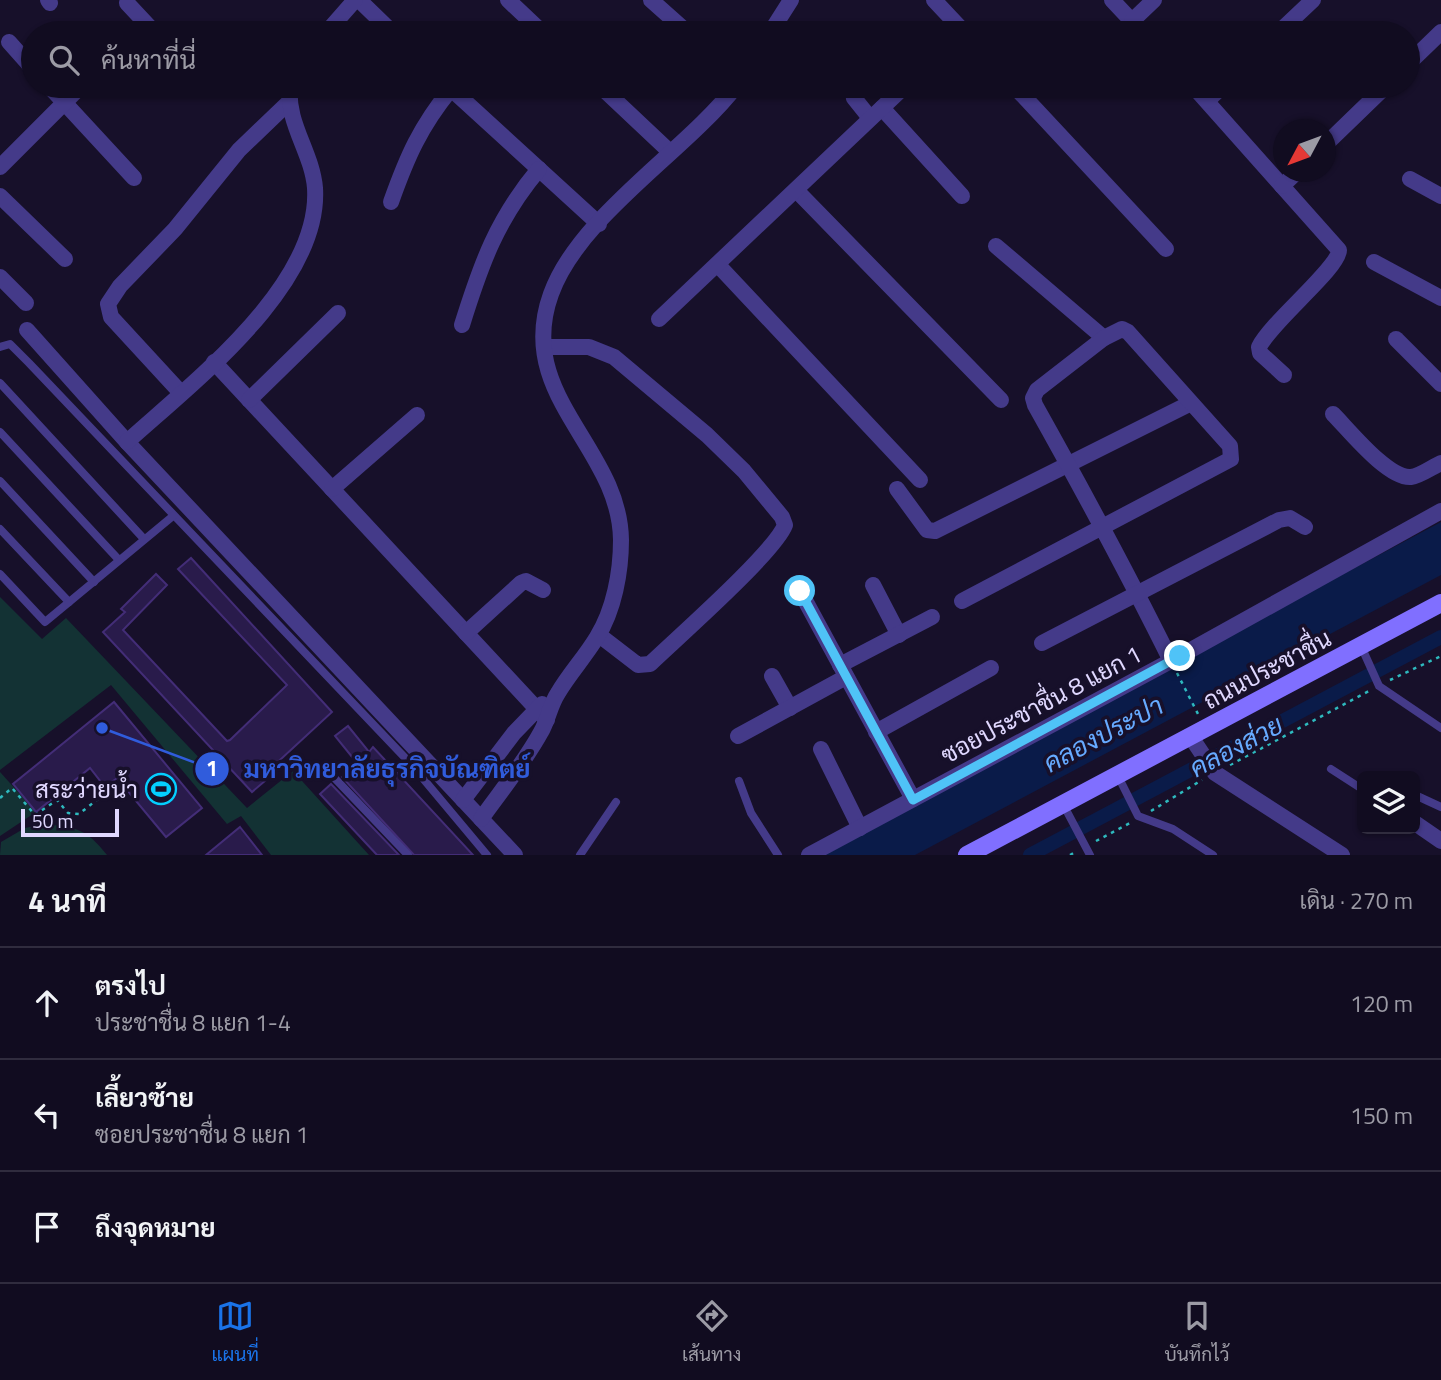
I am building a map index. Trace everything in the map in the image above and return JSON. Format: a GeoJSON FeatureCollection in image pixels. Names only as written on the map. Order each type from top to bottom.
{"type":"FeatureCollection","features":[{"type":"Feature","properties":{"kind":"main road","name":"ถนนประชาชื่น"},"geometry":{"type":"LineString","coordinates":[[967,855],[1067,812],[1195,745],[1365,653],[1441,603]]}},
{"type":"Feature","properties":{"kind":"street"},"geometry":{"type":"LineString","coordinates":[[337,21],[357,0],[380,21]]}},
{"type":"Feature","properties":{"kind":"street"},"geometry":{"type":"LineString","coordinates":[[508,0],[530,21]]}},
{"type":"Feature","properties":{"kind":"street"},"geometry":{"type":"LineString","coordinates":[[652,0],[675,21]]}},
{"type":"Feature","properties":{"kind":"street"},"geometry":{"type":"LineString","coordinates":[[778,21],[791,0]]}},
{"type":"Feature","properties":{"kind":"street"},"geometry":{"type":"LineString","coordinates":[[934,0],[952,21]]}},
{"type":"Feature","properties":{"kind":"street"},"geometry":{"type":"LineString","coordinates":[[1112,0],[1132,21]]}},
{"type":"Feature","properties":{"kind":"street"},"geometry":{"type":"LineString","coordinates":[[1142,21],[1154,0]]}},
{"type":"Feature","properties":{"kind":"street"},"geometry":{"type":"LineString","coordinates":[[1290,21],[1312,0]]}},
{"type":"Feature","properties":{"kind":"street"},"geometry":{"type":"LineString","coordinates":[[127,3],[140,21]]}},
{"type":"Feature","properties":{"kind":"street"},"geometry":{"type":"LineString","coordinates":[[1420,52],[1441,32]]}},
{"type":"Feature","properties":{"kind":"street"},"geometry":{"type":"LineString","coordinates":[[9,42],[21,56]]}},
{"type":"Feature","properties":{"kind":"street"},"geometry":{"type":"LineString","coordinates":[[60,98],[134,178]]}},
{"type":"Feature","properties":{"kind":"street"},"geometry":{"type":"LineString","coordinates":[[0,166],[68,98]]}},
{"type":"Feature","properties":{"kind":"street"},"geometry":{"type":"LineString","coordinates":[[127,442],[214,362],[271,303],[288,279],[308,233],[314,210],[315,187],[289,98]]}},
{"type":"Feature","properties":{"kind":"street"},"geometry":{"type":"LineString","coordinates":[[391,202],[411,146],[442,98]]}},
{"type":"Feature","properties":{"kind":"street"},"geometry":{"type":"LineString","coordinates":[[462,98],[599,224]]}},
{"type":"Feature","properties":{"kind":"street"},"geometry":{"type":"LineString","coordinates":[[613,98],[670,151]]}},
{"type":"Feature","properties":{"kind":"street"},"geometry":{"type":"LineString","coordinates":[[481,819],[547,720],[556,696],[599,635],[619,571],[619,527],[601,470],[548,375],[544,347],[550,297],[557,279],[599,224],[724,98]]}},
{"type":"Feature","properties":{"kind":"street"},"geometry":{"type":"LineString","coordinates":[[855,98],[876,113],[962,196]]}},
{"type":"Feature","properties":{"kind":"street"},"geometry":{"type":"LineString","coordinates":[[659,319],[892,98]]}},
{"type":"Feature","properties":{"kind":"street"},"geometry":{"type":"LineString","coordinates":[[1025,98],[1166,248]]}},
{"type":"Feature","properties":{"kind":"street"},"geometry":{"type":"LineString","coordinates":[[1204,98],[1337,246],[1339,254],[1299,300],[1291,304],[1259,347],[1260,353],[1284,375]]}},
{"type":"Feature","properties":{"kind":"street"},"geometry":{"type":"LineString","coordinates":[[1207,101],[1210,98]]}},
{"type":"Feature","properties":{"kind":"street"},"geometry":{"type":"LineString","coordinates":[[1336,134],[1373,98]]}},
{"type":"Feature","properties":{"kind":"street"},"geometry":{"type":"LineString","coordinates":[[181,393],[111,317],[108,304],[120,286],[175,229],[239,150],[288,103]]}},
{"type":"Feature","properties":{"kind":"street"},"geometry":{"type":"LineString","coordinates":[[462,325],[480,267],[500,222],[539,169]]}},
{"type":"Feature","properties":{"kind":"street"},"geometry":{"type":"LineString","coordinates":[[1410,179],[1441,196]]}},
{"type":"Feature","properties":{"kind":"street"},"geometry":{"type":"LineString","coordinates":[[1282,186],[1286,182]]}},
{"type":"Feature","properties":{"kind":"street"},"geometry":{"type":"LineString","coordinates":[[796,190],[1001,400]]}},
{"type":"Feature","properties":{"kind":"street"},"geometry":{"type":"LineString","coordinates":[[0,196],[65,259]]}},
{"type":"Feature","properties":{"kind":"street"},"geometry":{"type":"LineString","coordinates":[[996,246],[1104,338]]}},
{"type":"Feature","properties":{"kind":"street"},"geometry":{"type":"LineString","coordinates":[[1374,262],[1441,298]]}},
{"type":"Feature","properties":{"kind":"street"},"geometry":{"type":"LineString","coordinates":[[718,265],[920,480]]}},
{"type":"Feature","properties":{"kind":"street"},"geometry":{"type":"LineString","coordinates":[[0,277],[26,303]]}},
{"type":"Feature","properties":{"kind":"street"},"geometry":{"type":"LineString","coordinates":[[249,400],[338,313]]}},
{"type":"Feature","properties":{"kind":"street"},"geometry":{"type":"LineString","coordinates":[[962,601],[1102,528],[1231,458],[1230,446],[1128,332],[1119,328],[1037,390],[1032,398],[1102,528],[1138,593],[1171,662]]}},
{"type":"Feature","properties":{"kind":"street"},"geometry":{"type":"LineString","coordinates":[[27,331],[127,442],[515,855]]}},
{"type":"Feature","properties":{"kind":"street"},"geometry":{"type":"LineString","coordinates":[[1396,339],[1441,384]]}},
{"type":"Feature","properties":{"kind":"street"},"geometry":{"type":"LineString","coordinates":[[544,347],[589,347],[614,357],[671,403],[744,471],[785,525],[779,536],[754,563],[650,664],[638,665],[599,635]]}},
{"type":"Feature","properties":{"kind":"street"},"geometry":{"type":"LineString","coordinates":[[214,362],[547,720]]}},
{"type":"Feature","properties":{"kind":"street"},"geometry":{"type":"LineString","coordinates":[[897,489],[930,532],[1191,403]]}},
{"type":"Feature","properties":{"kind":"street"},"geometry":{"type":"LineString","coordinates":[[1333,414],[1389,470],[1402,477],[1413,477],[1441,463]]}},
{"type":"Feature","properties":{"kind":"street"},"geometry":{"type":"LineString","coordinates":[[332,489],[417,415]]}},
{"type":"Feature","properties":{"kind":"street","name":"ซอยประชาชื่น 8 แยก 1"},"geometry":{"type":"LineString","coordinates":[[809,855],[1171,662],[1441,511]]}},
{"type":"Feature","properties":{"kind":"street"},"geometry":{"type":"LineString","coordinates":[[1042,643],[1279,520],[1290,518],[1305,527]]}},
{"type":"Feature","properties":{"kind":"street"},"geometry":{"type":"LineString","coordinates":[[466,633],[521,583],[526,581],[543,590]]}},
{"type":"Feature","properties":{"kind":"street"},"geometry":{"type":"LineString","coordinates":[[873,585],[899,635]]}},
{"type":"Feature","properties":{"kind":"street"},"geometry":{"type":"LineString","coordinates":[[800,591],[913,800]]}},
{"type":"Feature","properties":{"kind":"street"},"geometry":{"type":"LineString","coordinates":[[738,737],[790,708],[899,635],[932,617]]}},
{"type":"Feature","properties":{"kind":"street"},"geometry":{"type":"LineString","coordinates":[[876,733],[991,668]]}},
{"type":"Feature","properties":{"kind":"street"},"geometry":{"type":"LineString","coordinates":[[772,676],[790,708]]}},
{"type":"Feature","properties":{"kind":"street"},"geometry":{"type":"LineString","coordinates":[[463,800],[535,708],[556,696]]}},
{"type":"Feature","properties":{"kind":"street"},"geometry":{"type":"LineString","coordinates":[[1195,745],[1213,770],[1342,855]]}},
{"type":"Feature","properties":{"kind":"street"},"geometry":{"type":"LineString","coordinates":[[821,749],[860,828]]}},
{"type":"Feature","properties":{"kind":"street"},"geometry":{"type":"LineString","coordinates":[[1420,826],[1441,841]]}},
{"type":"Feature","properties":{"kind":"lane"},"geometry":{"type":"LineString","coordinates":[[0,347],[10,344],[410,763],[487,855]]}},
{"type":"Feature","properties":{"kind":"lane"},"geometry":{"type":"LineString","coordinates":[[0,383],[144,540]]}},
{"type":"Feature","properties":{"kind":"lane"},"geometry":{"type":"LineString","coordinates":[[0,432],[120,560]]}},
{"type":"Feature","properties":{"kind":"lane"},"geometry":{"type":"LineString","coordinates":[[0,481],[94,582]]}},
{"type":"Feature","properties":{"kind":"lane"},"geometry":{"type":"LineString","coordinates":[[0,574],[45,622],[173,516]]}},
{"type":"Feature","properties":{"kind":"lane"},"geometry":{"type":"LineString","coordinates":[[0,529],[69,602]]}},
{"type":"Feature","properties":{"kind":"lane"},"geometry":{"type":"LineString","coordinates":[[1365,653],[1380,686],[1441,728]]}},
{"type":"Feature","properties":{"kind":"lane"},"geometry":{"type":"LineString","coordinates":[[325,768],[408,855]]}},
{"type":"Feature","properties":{"kind":"lane"},"geometry":{"type":"LineString","coordinates":[[1331,769],[1357,786]]}},
{"type":"Feature","properties":{"kind":"lane"},"geometry":{"type":"LineString","coordinates":[[738,781],[751,813],[778,855]]}},
{"type":"Feature","properties":{"kind":"lane"},"geometry":{"type":"LineString","coordinates":[[1122,783],[1138,814],[1173,829],[1213,855]]}},
{"type":"Feature","properties":{"kind":"lane"},"geometry":{"type":"LineString","coordinates":[[1420,797],[1441,807]]}},
{"type":"Feature","properties":{"kind":"lane"},"geometry":{"type":"LineString","coordinates":[[580,855],[616,802]]}},
{"type":"Feature","properties":{"kind":"lane"},"geometry":{"type":"LineString","coordinates":[[1067,812],[1086,848]]}},
{"type":"Feature","properties":{"kind":"path"},"geometry":{"type":"LineString","coordinates":[[1070,855],[1086,848],[1213,770],[1441,656]]}},
{"type":"Feature","properties":{"kind":"path"},"geometry":{"type":"LineString","coordinates":[[1171,662],[1195,708]]}},
{"type":"Feature","properties":{"kind":"path"},"geometry":{"type":"LineString","coordinates":[[0,798],[12,788],[35,815],[57,800],[68,813],[79,814],[108,791]]}},
{"type":"Feature","properties":{"kind":"green space"},"geometry":{"type":"Polygon","coordinates":[[[0,597],[42,639],[66,618],[247,808],[293,771],[369,855],[271,855],[241,816],[227,824],[111,685],[0,770],[0,597]]]}},
{"type":"Feature","properties":{"kind":"green space"},"geometry":{"type":"Polygon","coordinates":[[[0,772],[36,812],[0,836],[0,772]]]}},
{"type":"Feature","properties":{"kind":"green space"},"geometry":{"type":"Polygon","coordinates":[[[44,824],[80,831],[107,855],[0,855],[1,842],[25,828],[44,824]]]}},
{"type":"Feature","properties":{"kind":"water","name":"คลองประปา"},"geometry":{"type":"Polygon","coordinates":[[[1441,522],[1441,575],[915,855],[815,855],[1441,522]]]}},
{"type":"Feature","properties":{"kind":"building"},"geometry":{"type":"Polygon","coordinates":[[[191,558],[332,712],[268,771],[272,775],[252,792],[103,632],[125,612],[121,609],[156,574],[167,585],[123,630],[227,741],[230,740],[287,685],[178,569],[191,558]]]}},
{"type":"Feature","properties":{"kind":"building"},"geometry":{"type":"Polygon","coordinates":[[[114,702],[202,808],[166,837],[117,778],[105,787],[90,768],[36,812],[13,784],[114,702]]]}},
{"type":"Feature","properties":{"kind":"building"},"geometry":{"type":"Polygon","coordinates":[[[348,726],[369,752],[373,747],[473,855],[414,855],[342,777],[357,763],[335,736],[348,726]]]}},
{"type":"Feature","properties":{"kind":"building"},"geometry":{"type":"Polygon","coordinates":[[[331,784],[399,855],[377,855],[320,794],[331,784]]]}},
{"type":"Feature","properties":{"kind":"building"},"geometry":{"type":"Polygon","coordinates":[[[240,827],[262,855],[206,855],[240,827]]]}},
{"type":"Feature","properties":{"kind":"waterway","name":"คลองส่วย"},"geometry":{"type":"LineString","coordinates":[[1030,855],[1441,637]]}},
{"type":"Feature","properties":{"kind":"place","name":"มหาวิทยาลัยธุรกิจบัณฑิตย์"},"geometry":{"type":"Point","coordinates":[102,728]}},
{"type":"Feature","properties":{"kind":"place","name":"สระว่ายน้ำ"},"geometry":{"type":"Point","coordinates":[161,789]}},
{"type":"Feature","properties":{"kind":"route"},"geometry":{"type":"LineString","coordinates":[[800,591],[913,800],[1180,656]]}}]}
